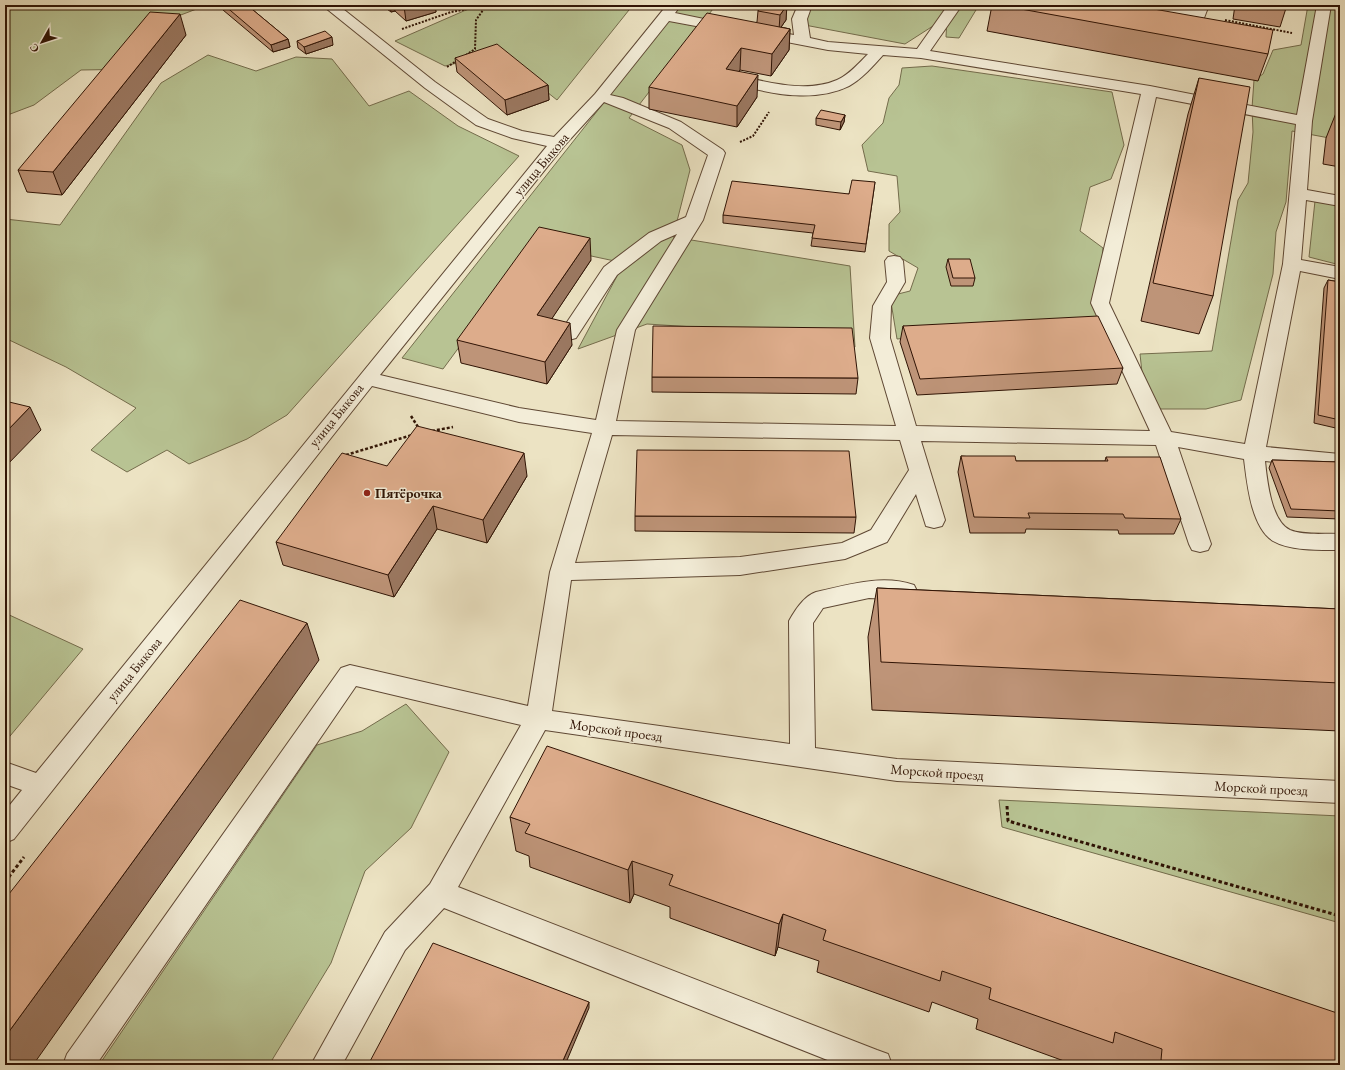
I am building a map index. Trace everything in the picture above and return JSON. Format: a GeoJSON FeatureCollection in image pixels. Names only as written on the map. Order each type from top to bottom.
{"type":"FeatureCollection","features":[{"type":"Feature","properties":{"kind":"street"},"geometry":{"type":"LineString","coordinates":[[329,5],[421,78],[482,122],[518,135],[558,143]]}},
{"type":"Feature","properties":{"kind":"street"},"geometry":{"type":"LineString","coordinates":[[804,42],[799,29],[800,12],[805,5]]}},
{"type":"Feature","properties":{"kind":"street"},"geometry":{"type":"LineString","coordinates":[[921,54],[954,5]]}},
{"type":"Feature","properties":{"kind":"street"},"geometry":{"type":"LineString","coordinates":[[1144,5],[1200,10]]}},
{"type":"Feature","properties":{"kind":"street"},"geometry":{"type":"LineString","coordinates":[[1324,5],[1304,121],[1292,264],[1254,453],[1258,490],[1269,522],[1281,534],[1300,541],[1340,542]]}},
{"type":"Feature","properties":{"kind":"street"},"geometry":{"type":"LineString","coordinates":[[670,10],[804,42],[828,46],[921,54],[1150,91],[1304,121]]}},
{"type":"Feature","properties":{"kind":"street","name":"улица Быкова"},"geometry":{"type":"LineString","coordinates":[[5,831],[367,378],[558,143],[600,97],[670,10]]}},
{"type":"Feature","properties":{"kind":"street"},"geometry":{"type":"LineString","coordinates":[[748,83],[783,90],[819,90],[843,82],[880,50]]}},
{"type":"Feature","properties":{"kind":"street"},"geometry":{"type":"LineString","coordinates":[[1150,91],[1100,303],[1164,438],[1200,544]]}},
{"type":"Feature","properties":{"kind":"street"},"geometry":{"type":"LineString","coordinates":[[326,1065],[395,941],[440,893],[538,719],[561,572],[604,428],[626,330],[694,220],[716,153],[675,125],[618,101],[600,97]]}},
{"type":"Feature","properties":{"kind":"street"},"geometry":{"type":"LineString","coordinates":[[1298,193],[1340,201]]}},
{"type":"Feature","properties":{"kind":"street"},"geometry":{"type":"LineString","coordinates":[[569,334],[610,271],[655,238],[694,220]]}},
{"type":"Feature","properties":{"kind":"street"},"geometry":{"type":"LineString","coordinates":[[894,261],[896,282],[882,306],[880,338],[934,520]]}},
{"type":"Feature","properties":{"kind":"street"},"geometry":{"type":"LineString","coordinates":[[1292,264],[1340,273]]}},
{"type":"Feature","properties":{"kind":"street"},"geometry":{"type":"LineString","coordinates":[[367,378],[519,415],[604,428],[1164,438],[1254,453],[1340,461]]}},
{"type":"Feature","properties":{"kind":"street"},"geometry":{"type":"LineString","coordinates":[[561,572],[740,566],[844,551],[878,536],[919,471]]}},
{"type":"Feature","properties":{"kind":"street"},"geometry":{"type":"LineString","coordinates":[[802,757],[801,621],[816,601],[869,589],[925,591]]}},
{"type":"Feature","properties":{"kind":"street","name":"Морской проезд"},"geometry":{"type":"LineString","coordinates":[[78,1065],[350,676],[538,719],[898,770],[1340,792]]}},
{"type":"Feature","properties":{"kind":"street"},"geometry":{"type":"LineString","coordinates":[[5,773],[41,786]]}},
{"type":"Feature","properties":{"kind":"street"},"geometry":{"type":"LineString","coordinates":[[440,893],[877,1065]]}},
{"type":"Feature","properties":{"kind":"path"},"geometry":{"type":"LineString","coordinates":[[373,40],[451,12],[491,5]]}},
{"type":"Feature","properties":{"kind":"path"},"geometry":{"type":"LineString","coordinates":[[558,5],[628,6]]}},
{"type":"Feature","properties":{"kind":"path"},"geometry":{"type":"LineString","coordinates":[[421,78],[443,70],[475,49],[476,20],[486,6]]}},
{"type":"Feature","properties":{"kind":"path"},"geometry":{"type":"LineString","coordinates":[[1200,10],[1319,37]]}},
{"type":"Feature","properties":{"kind":"path"},"geometry":{"type":"LineString","coordinates":[[716,153],[753,136],[783,90]]}},
{"type":"Feature","properties":{"kind":"path"},"geometry":{"type":"LineString","coordinates":[[429,431],[459,426]]}},
{"type":"Feature","properties":{"kind":"path"},"geometry":{"type":"LineString","coordinates":[[342,456],[414,435]]}},
{"type":"Feature","properties":{"kind":"path"},"geometry":{"type":"LineString","coordinates":[[1004,776],[1008,821],[1340,916]]}},
{"type":"Feature","properties":{"kind":"green space"},"geometry":{"type":"Polygon","coordinates":[[[5,5],[207,5],[165,21],[143,69],[81,70],[34,105],[5,116],[5,5]]]}},
{"type":"Feature","properties":{"kind":"green space"},"geometry":{"type":"Polygon","coordinates":[[[460,5],[633,5],[557,100],[498,53],[445,66],[395,41],[466,10],[460,5]]]}},
{"type":"Feature","properties":{"kind":"green space"},"geometry":{"type":"Polygon","coordinates":[[[681,5],[716,5],[629,118],[682,145],[690,170],[673,237],[850,266],[855,347],[770,328],[710,328],[647,324],[578,349],[624,263],[535,244],[443,369],[402,358],[681,5]]]}},
{"type":"Feature","properties":{"kind":"green space"},"geometry":{"type":"Polygon","coordinates":[[[803,5],[905,5],[929,9],[947,5],[979,5],[959,38],[946,37],[947,17],[905,44],[794,23],[803,5]]]}},
{"type":"Feature","properties":{"kind":"green space"},"geometry":{"type":"Polygon","coordinates":[[[1308,5],[1340,5],[1340,140],[1292,131],[1286,202],[1276,232],[1273,274],[1241,400],[1206,409],[1156,409],[1143,382],[1140,354],[1212,351],[1238,200],[1248,183],[1253,132],[1252,108],[1254,80],[1263,74],[1273,50],[1301,45],[1308,5]]]}},
{"type":"Feature","properties":{"kind":"green space"},"geometry":{"type":"Polygon","coordinates":[[[208,55],[256,71],[296,57],[332,59],[369,106],[409,91],[458,126],[519,156],[287,415],[247,439],[189,464],[167,450],[127,472],[91,450],[136,408],[66,367],[5,338],[5,293],[8,290],[5,289],[5,219],[60,225],[161,83],[208,55]]]}},
{"type":"Feature","properties":{"kind":"green space"},"geometry":{"type":"Polygon","coordinates":[[[932,66],[1112,92],[1124,145],[1111,179],[1090,187],[1080,231],[1103,248],[1097,322],[897,339],[890,296],[910,291],[918,268],[889,251],[889,224],[900,212],[897,176],[868,171],[862,145],[883,123],[889,98],[899,85],[902,68],[932,66]]]}},
{"type":"Feature","properties":{"kind":"green space"},"geometry":{"type":"Polygon","coordinates":[[[1315,201],[1340,206],[1340,265],[1309,257],[1315,201]]]}},
{"type":"Feature","properties":{"kind":"green space"},"geometry":{"type":"Polygon","coordinates":[[[5,613],[83,649],[5,742],[5,613]]]}},
{"type":"Feature","properties":{"kind":"green space"},"geometry":{"type":"Polygon","coordinates":[[[406,704],[449,752],[411,828],[365,871],[331,963],[269,1065],[99,1065],[317,745],[362,731],[406,704]]]}},
{"type":"Feature","properties":{"kind":"green space"},"geometry":{"type":"Polygon","coordinates":[[[999,800],[1340,816],[1340,923],[1002,827],[999,800]]]}},
{"type":"Feature","properties":{"kind":"building"},"geometry":{"type":"Polygon","coordinates":[[[224,5],[247,5],[288,39],[271,45],[224,5]]]}},
{"type":"Feature","properties":{"kind":"building"},"geometry":{"type":"Polygon","coordinates":[[[762,5],[787,5],[780,15],[758,11],[762,5]]]}},
{"type":"Feature","properties":{"kind":"building"},"geometry":{"type":"Polygon","coordinates":[[[999,5],[1131,5],[1273,30],[1268,54],[999,5]]]}},
{"type":"Feature","properties":{"kind":"building"},"geometry":{"type":"Polygon","coordinates":[[[150,12],[180,14],[53,172],[18,170],[150,12]]]}},
{"type":"Feature","properties":{"kind":"building"},"geometry":{"type":"Polygon","coordinates":[[[707,13],[790,29],[772,54],[741,48],[726,69],[758,75],[737,106],[649,87],[707,13]]]}},
{"type":"Feature","properties":{"kind":"building"},"geometry":{"type":"Polygon","coordinates":[[[325,31],[332,37],[304,47],[297,41],[325,31]]]}},
{"type":"Feature","properties":{"kind":"building"},"geometry":{"type":"Polygon","coordinates":[[[497,44],[548,85],[505,100],[455,58],[497,44]]]}},
{"type":"Feature","properties":{"kind":"building"},"geometry":{"type":"Polygon","coordinates":[[[1199,78],[1250,87],[1213,296],[1153,283],[1199,78]]]}},
{"type":"Feature","properties":{"kind":"building"},"geometry":{"type":"Polygon","coordinates":[[[1340,107],[1340,127],[1338,127],[1340,107]]]}},
{"type":"Feature","properties":{"kind":"building"},"geometry":{"type":"Polygon","coordinates":[[[821,110],[845,115],[841,122],[816,118],[821,110]]]}},
{"type":"Feature","properties":{"kind":"building"},"geometry":{"type":"Polygon","coordinates":[[[852,180],[875,182],[866,244],[812,238],[815,225],[723,215],[732,181],[849,194],[852,180]]]}},
{"type":"Feature","properties":{"kind":"building"},"geometry":{"type":"Polygon","coordinates":[[[539,227],[590,238],[537,315],[570,323],[545,362],[457,340],[539,227]]]}},
{"type":"Feature","properties":{"kind":"building"},"geometry":{"type":"Polygon","coordinates":[[[948,259],[970,259],[975,278],[953,278],[948,259]]]}},
{"type":"Feature","properties":{"kind":"building"},"geometry":{"type":"Polygon","coordinates":[[[1328,280],[1340,282],[1340,420],[1318,415],[1328,280]]]}},
{"type":"Feature","properties":{"kind":"building"},"geometry":{"type":"Polygon","coordinates":[[[1098,316],[1123,368],[920,379],[903,326],[1098,316]]]}},
{"type":"Feature","properties":{"kind":"building"},"geometry":{"type":"Polygon","coordinates":[[[653,326],[852,328],[858,378],[652,377],[653,326]]]}},
{"type":"Feature","properties":{"kind":"building"},"geometry":{"type":"Polygon","coordinates":[[[5,401],[30,407],[5,433],[5,401]]]}},
{"type":"Feature","properties":{"kind":"building"},"geometry":{"type":"Polygon","coordinates":[[[417,426],[524,453],[483,520],[433,506],[388,575],[276,542],[342,453],[387,466],[417,426]]]}},
{"type":"Feature","properties":{"kind":"building"},"geometry":{"type":"Polygon","coordinates":[[[637,450],[849,451],[856,517],[635,516],[637,450]]]}},
{"type":"Feature","properties":{"kind":"building"},"geometry":{"type":"Polygon","coordinates":[[[961,456],[1015,456],[1016,461],[1108,461],[1106,457],[1160,457],[1181,519],[1125,518],[1123,514],[1028,513],[1030,518],[974,517],[961,456]]]}},
{"type":"Feature","properties":{"kind":"building"},"geometry":{"type":"Polygon","coordinates":[[[1272,460],[1340,462],[1340,511],[1291,509],[1272,460]]]}},
{"type":"Feature","properties":{"kind":"building"},"geometry":{"type":"Polygon","coordinates":[[[877,588],[1340,609],[1340,683],[881,662],[877,588]]]}},
{"type":"Feature","properties":{"kind":"building"},"geometry":{"type":"Polygon","coordinates":[[[240,600],[307,623],[5,1037],[5,899],[240,600]]]}},
{"type":"Feature","properties":{"kind":"building"},"geometry":{"type":"Polygon","coordinates":[[[547,746],[1340,1014],[1340,1065],[1174,1065],[1161,1060],[1162,1049],[1115,1032],[1113,1043],[989,999],[991,988],[942,971],[940,981],[823,940],[826,930],[783,914],[779,924],[669,885],[673,875],[632,861],[628,870],[525,833],[530,824],[510,817],[547,746]]]}},
{"type":"Feature","properties":{"kind":"building"},"geometry":{"type":"Polygon","coordinates":[[[433,943],[589,1002],[561,1065],[368,1065],[433,943]]]}},
{"type":"Feature","properties":{"kind":"place","name":"Пятёрочка"},"geometry":{"type":"Point","coordinates":[367,493]}}]}
